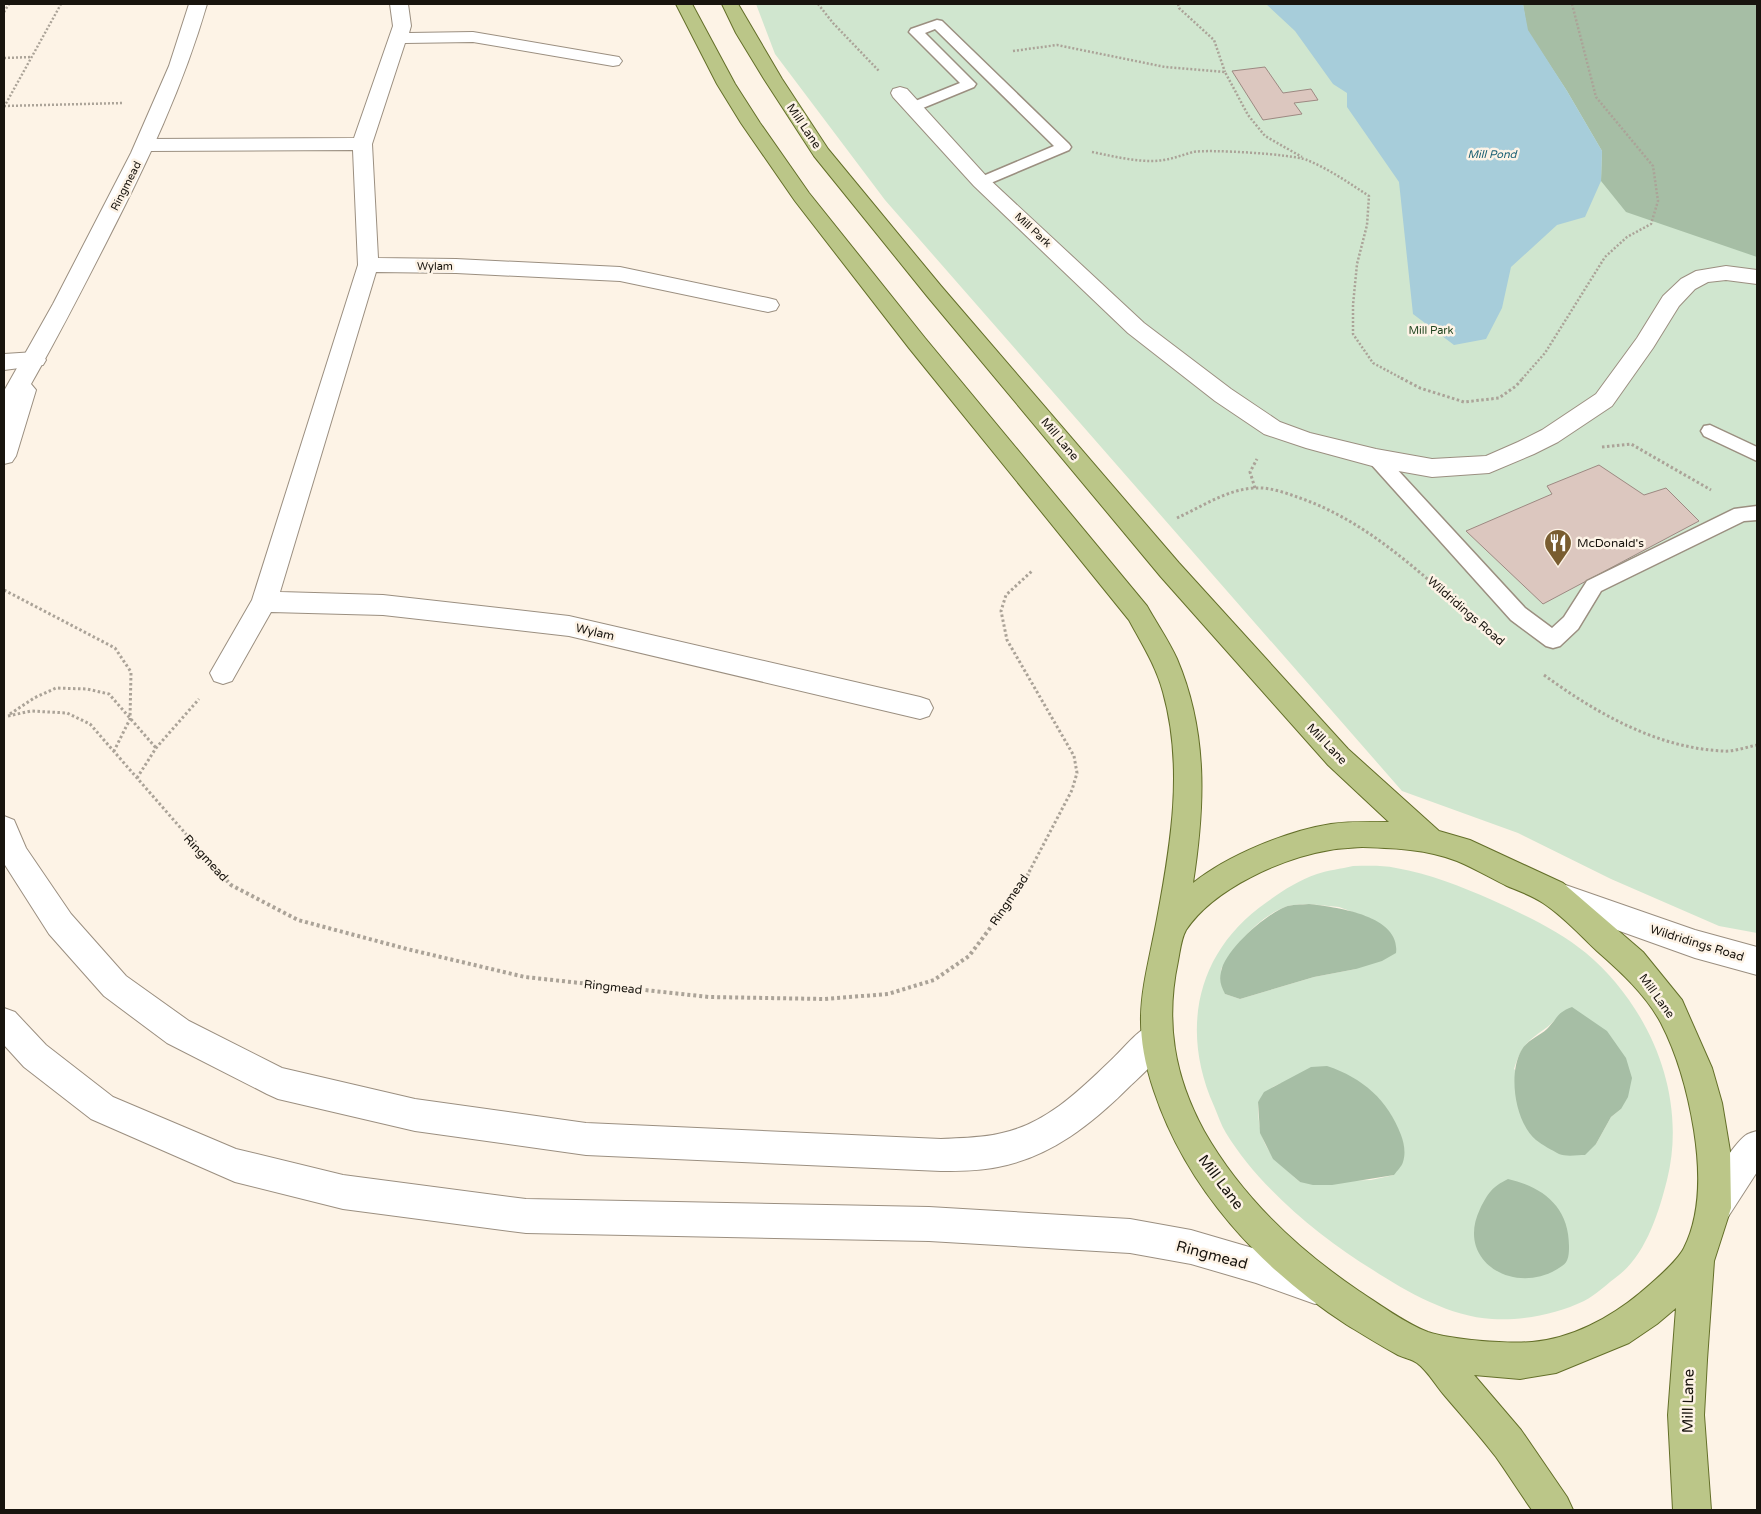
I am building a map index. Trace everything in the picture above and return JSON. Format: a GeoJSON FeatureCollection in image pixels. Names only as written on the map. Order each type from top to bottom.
{"type":"FeatureCollection","features":[{"type":"Feature","properties":{"kind":"main road","name":"Mill Lane"},"geometry":{"type":"LineString","coordinates":[[684,4],[702,44],[773,158],[920,347],[1138,613],[1164,657],[1176,689],[1184,719],[1190,764],[1188,807],[1181,867],[1160,970],[1156,1003],[1156,1037],[1168,1085],[1194,1145],[1214,1176],[1235,1203],[1264,1235],[1326,1290],[1374,1322],[1430,1351],[1517,1362],[1543,1359],[1566,1352],[1600,1340],[1631,1324],[1660,1300],[1697,1261]]}},
{"type":"Feature","properties":{"kind":"main road","name":"Mill Lane"},"geometry":{"type":"LineString","coordinates":[[730,4],[773,80],[821,152],[934,291],[1170,570],[1294,710],[1338,757],[1431,841]]}},
{"type":"Feature","properties":{"kind":"main road","name":"Mill Lane"},"geometry":{"type":"LineString","coordinates":[[1170,928],[1196,898],[1216,882],[1262,858],[1295,846],[1330,837],[1362,834],[1431,841],[1460,849],[1553,893],[1632,962],[1671,1011],[1696,1068],[1706,1103],[1714,1151],[1714,1208],[1697,1261],[1686,1415],[1692,1510]]}},
{"type":"Feature","properties":{"kind":"main road","name":"Mill Lane"},"geometry":{"type":"LineString","coordinates":[[1430,1351],[1508,1443],[1554,1510]]}},
{"type":"Feature","properties":{"kind":"street","name":"Ringmead"},"geometry":{"type":"LineString","coordinates":[[4,409],[35,360],[146,146],[166,102],[187,46],[198,4]]}},
{"type":"Feature","properties":{"kind":"street"},"geometry":{"type":"LineString","coordinates":[[223,673],[264,602],[368,266],[362,144],[402,26],[398,4]]}},
{"type":"Feature","properties":{"kind":"street"},"geometry":{"type":"LineString","coordinates":[[397,38],[473,37],[613,61]]}},
{"type":"Feature","properties":{"kind":"street","name":"Mill Park"},"geometry":{"type":"LineString","coordinates":[[907,100],[981,182],[1136,328],[1223,395],[1272,428],[1306,440],[1376,458],[1432,468],[1489,464],[1526,448],[1550,436],[1604,400],[1671,302],[1688,284],[1702,276],[1726,273],[1757,277]]}},
{"type":"Feature","properties":{"kind":"street"},"geometry":{"type":"LineString","coordinates":[[146,146],[362,144]]}},
{"type":"Feature","properties":{"kind":"street","name":"Wylam"},"geometry":{"type":"LineString","coordinates":[[368,266],[456,266],[620,274],[768,305]]}},
{"type":"Feature","properties":{"kind":"street","name":"Ringmead"},"geometry":{"type":"LineString","coordinates":[[4,456],[35,360]]}},
{"type":"Feature","properties":{"kind":"street"},"geometry":{"type":"LineString","coordinates":[[4,362],[35,360]]}},
{"type":"Feature","properties":{"kind":"street","name":"Wylam"},"geometry":{"type":"LineString","coordinates":[[264,602],[383,605],[569,626],[920,708]]}},
{"type":"Feature","properties":{"kind":"street"},"geometry":{"type":"LineString","coordinates":[[7,849],[60,924],[114,986],[178,1032],[278,1083],[415,1115],[586,1139],[941,1155],[975,1153],[1005,1149],[1041,1136],[1094,1099],[1156,1037]]}},
{"type":"Feature","properties":{"kind":"street","name":"Wildridings Road"},"geometry":{"type":"LineString","coordinates":[[1553,893],[1695,944],[1757,961]]}},
{"type":"Feature","properties":{"kind":"street","name":"Ringmead"},"geometry":{"type":"LineString","coordinates":[[4,1023],[35,1056],[102,1108],[235,1165],[343,1192],[526,1216],[930,1224],[1130,1236],[1191,1247],[1256,1266],[1326,1290]]}},
{"type":"Feature","properties":{"kind":"street"},"geometry":{"type":"LineString","coordinates":[[1714,1208],[1744,1162],[1757,1146]]}},
{"type":"Feature","properties":{"kind":"lane"},"geometry":{"type":"LineString","coordinates":[[907,100],[969,84],[916,32],[937,24],[1064,147],[981,182]]}},
{"type":"Feature","properties":{"kind":"lane"},"geometry":{"type":"LineString","coordinates":[[1710,431],[1757,455]]}},
{"type":"Feature","properties":{"kind":"lane"},"geometry":{"type":"LineString","coordinates":[[1376,458],[1518,614],[1553,640],[1571,623],[1594,586],[1741,514],[1757,513]]}},
{"type":"Feature","properties":{"kind":"path"},"geometry":{"type":"LineString","coordinates":[[4,12],[8,4]]}},
{"type":"Feature","properties":{"kind":"path"},"geometry":{"type":"LineString","coordinates":[[4,107],[61,4]]}},
{"type":"Feature","properties":{"kind":"path"},"geometry":{"type":"LineString","coordinates":[[818,4],[833,23],[907,100]]}},
{"type":"Feature","properties":{"kind":"path"},"geometry":{"type":"LineString","coordinates":[[1178,4],[1179,8],[1214,40],[1225,72],[1248,115],[1265,136],[1305,159],[1344,178],[1369,196],[1367,225],[1357,264],[1353,305],[1353,334],[1373,363],[1420,388],[1464,402],[1499,398],[1516,386],[1545,352],[1605,257],[1627,237],[1651,224],[1658,201],[1653,166],[1596,96],[1572,4]]}},
{"type":"Feature","properties":{"kind":"path"},"geometry":{"type":"LineString","coordinates":[[1008,47],[1015,52],[1057,45],[1165,68],[1225,72]]}},
{"type":"Feature","properties":{"kind":"path"},"geometry":{"type":"LineString","coordinates":[[4,58],[32,57]]}},
{"type":"Feature","properties":{"kind":"path"},"geometry":{"type":"LineString","coordinates":[[4,107],[166,102]]}},
{"type":"Feature","properties":{"kind":"path"},"geometry":{"type":"LineString","coordinates":[[1064,147],[1122,158],[1153,161],[1181,157],[1194,152],[1267,154],[1305,159]]}},
{"type":"Feature","properties":{"kind":"path"},"geometry":{"type":"LineString","coordinates":[[1596,447],[1630,444],[1712,491]]}},
{"type":"Feature","properties":{"kind":"path","name":"Wildridings Road"},"geometry":{"type":"LineString","coordinates":[[1177,518],[1239,492],[1255,488],[1284,493],[1313,502],[1350,519],[1402,555],[1471,618]]}},
{"type":"Feature","properties":{"kind":"path","name":"Ringmead"},"geometry":{"type":"LineString","coordinates":[[130,719],[109,694],[87,689],[56,688],[34,698],[8,716],[31,711],[67,713],[90,724],[231,885],[298,920],[407,949],[525,977],[709,997],[824,999],[888,994],[934,980],[970,956],[1019,890],[1072,790],[1077,773],[1074,756],[1007,640],[1001,612],[1006,595],[1032,571]]}},
{"type":"Feature","properties":{"kind":"path"},"geometry":{"type":"LineString","coordinates":[[4,590],[115,648],[130,672],[130,719],[114,751]]}},
{"type":"Feature","properties":{"kind":"path"},"geometry":{"type":"LineString","coordinates":[[1538,671],[1604,715],[1668,741],[1725,751],[1757,745]]}},
{"type":"Feature","properties":{"kind":"path"},"geometry":{"type":"LineString","coordinates":[[137,778],[156,748],[223,673]]}},
{"type":"Feature","properties":{"kind":"path"},"geometry":{"type":"LineString","coordinates":[[130,719],[156,748]]}},
{"type":"Feature","properties":{"kind":"green space","name":"Mill Park"},"geometry":{"type":"Polygon","coordinates":[[[756,4],[1757,4],[1757,933],[1719,926],[1611,879],[1518,833],[1402,791],[885,200],[775,54],[756,4]]]}},
{"type":"Feature","properties":{"kind":"green space"},"geometry":{"type":"Polygon","coordinates":[[[1523,4],[1757,4],[1757,257],[1626,212],[1601,181],[1602,151],[1567,91],[1527,30],[1523,4]]]}},
{"type":"Feature","properties":{"kind":"green space"},"geometry":{"type":"Polygon","coordinates":[[[1353,866],[1391,867],[1433,877],[1457,885],[1517,911],[1541,924],[1564,937],[1586,953],[1609,975],[1629,999],[1645,1026],[1658,1055],[1667,1086],[1672,1117],[1672,1148],[1667,1180],[1650,1232],[1637,1256],[1619,1275],[1584,1301],[1562,1310],[1539,1316],[1492,1319],[1461,1314],[1415,1295],[1353,1257],[1311,1226],[1255,1173],[1224,1130],[1204,1077],[1198,1049],[1197,1021],[1201,994],[1210,968],[1224,944],[1243,922],[1267,902],[1310,876],[1353,866]],[[1308,904],[1288,906],[1274,912],[1248,933],[1221,969],[1225,994],[1240,999],[1314,977],[1356,969],[1372,919],[1339,907],[1308,904]],[[1555,1020],[1525,1045],[1514,1069],[1596,1144],[1611,1117],[1621,1109],[1555,1020]],[[1281,1083],[1273,1087],[1258,1102],[1260,1129],[1267,1148],[1273,1156],[1300,1182],[1371,1180],[1394,1175],[1281,1083]]]}},
{"type":"Feature","properties":{"kind":"green space"},"geometry":{"type":"Polygon","coordinates":[[[1309,904],[1349,911],[1364,915],[1378,922],[1388,930],[1395,940],[1396,953],[1382,961],[1356,969],[1314,977],[1240,999],[1225,994],[1220,978],[1224,963],[1247,934],[1267,917],[1285,907],[1309,904]]]}},
{"type":"Feature","properties":{"kind":"green space"},"geometry":{"type":"Polygon","coordinates":[[[1572,1007],[1607,1031],[1626,1058],[1632,1078],[1628,1097],[1621,1109],[1611,1117],[1596,1144],[1585,1155],[1568,1156],[1559,1154],[1544,1146],[1529,1132],[1519,1110],[1514,1085],[1517,1061],[1523,1047],[1547,1029],[1560,1014],[1572,1007]]]}},
{"type":"Feature","properties":{"kind":"green space"},"geometry":{"type":"Polygon","coordinates":[[[1327,1066],[1352,1077],[1373,1092],[1396,1122],[1403,1141],[1404,1155],[1401,1167],[1394,1175],[1332,1185],[1313,1185],[1300,1182],[1273,1159],[1260,1133],[1258,1102],[1264,1092],[1311,1067],[1327,1066]]]}},
{"type":"Feature","properties":{"kind":"green space"},"geometry":{"type":"Polygon","coordinates":[[[1508,1179],[1543,1193],[1559,1210],[1564,1220],[1568,1232],[1569,1254],[1567,1260],[1562,1266],[1545,1275],[1527,1278],[1510,1276],[1495,1270],[1483,1259],[1476,1245],[1474,1228],[1480,1209],[1491,1191],[1508,1179]]]}},
{"type":"Feature","properties":{"kind":"water","name":"Mill Pond"},"geometry":{"type":"Polygon","coordinates":[[[1266,4],[1523,4],[1528,30],[1602,151],[1601,181],[1585,217],[1557,225],[1511,267],[1502,308],[1486,339],[1454,345],[1413,314],[1399,182],[1347,107],[1347,93],[1333,84],[1295,31],[1266,4]]]}},
{"type":"Feature","properties":{"kind":"building"},"geometry":{"type":"Polygon","coordinates":[[[1265,67],[1283,93],[1311,89],[1318,100],[1294,103],[1302,114],[1263,120],[1232,71],[1265,67]]]}},
{"type":"Feature","properties":{"kind":"building","name":"McDonald's"},"geometry":{"type":"Polygon","coordinates":[[[1599,465],[1644,495],[1666,488],[1699,521],[1543,604],[1466,531],[1552,494],[1547,486],[1599,465]]]}},
{"type":"Feature","properties":{"kind":"place","name":"McDonald's"},"geometry":{"type":"Point","coordinates":[1558,567]}}]}
